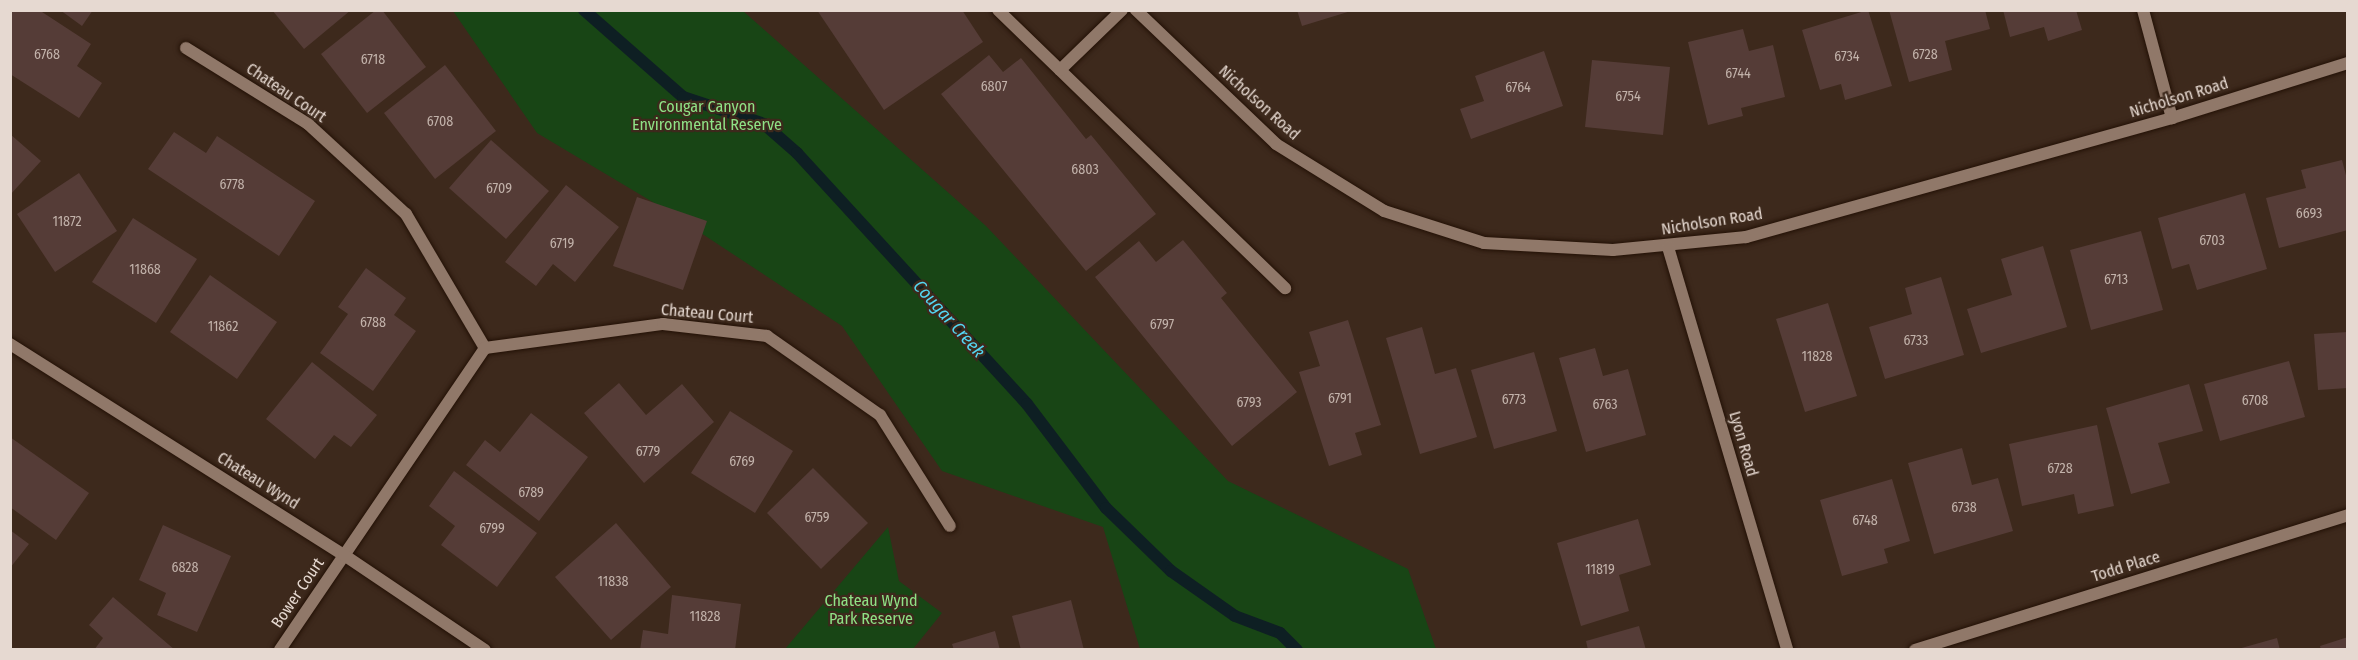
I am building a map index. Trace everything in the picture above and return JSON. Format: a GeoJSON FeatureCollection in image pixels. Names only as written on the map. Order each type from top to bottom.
{"type":"FeatureCollection","features":[{"type":"Feature","properties":{"kind":"street"},"geometry":{"type":"LineString","coordinates":[[998,10],[1286,288]]}},
{"type":"Feature","properties":{"kind":"street"},"geometry":{"type":"LineString","coordinates":[[1060,70],[1122,10]]}},
{"type":"Feature","properties":{"kind":"street","name":"Nicholson Road"},"geometry":{"type":"LineString","coordinates":[[1136,10],[1276,144],[1384,211],[1484,243],[1613,250],[1668,247],[1746,237],[2172,118],[2348,63]]}},
{"type":"Feature","properties":{"kind":"street"},"geometry":{"type":"LineString","coordinates":[[2143,10],[2172,118]]}},
{"type":"Feature","properties":{"kind":"street","name":"Chateau Court"},"geometry":{"type":"LineString","coordinates":[[186,48],[308,124],[406,214],[485,348],[663,324],[767,336],[880,415],[950,526]]}},
{"type":"Feature","properties":{"kind":"street","name":"Lyon Road"},"geometry":{"type":"LineString","coordinates":[[1668,247],[1787,650]]}},
{"type":"Feature","properties":{"kind":"street","name":"Chateau Wynd"},"geometry":{"type":"LineString","coordinates":[[10,344],[344,555],[485,650]]}},
{"type":"Feature","properties":{"kind":"street"},"geometry":{"type":"LineString","coordinates":[[344,555],[485,348]]}},
{"type":"Feature","properties":{"kind":"street","name":"Todd Place"},"geometry":{"type":"LineString","coordinates":[[1915,650],[2348,515]]}},
{"type":"Feature","properties":{"kind":"street","name":"Bower Court"},"geometry":{"type":"LineString","coordinates":[[280,650],[344,555]]}},
{"type":"Feature","properties":{"kind":"green space","name":"Cougar Canyon Environmental Reserve"},"geometry":{"type":"Polygon","coordinates":[[[453,11],[743,11],[986,226],[1228,481],[1408,569],[1436,649],[1140,649],[1103,527],[942,471],[842,326],[666,210],[537,133],[453,11]]]}},
{"type":"Feature","properties":{"kind":"green space","name":"Chateau Wynd Park Reserve"},"geometry":{"type":"Polygon","coordinates":[[[888,527],[899,581],[942,613],[913,649],[785,649],[888,527]]]}},
{"type":"Feature","properties":{"kind":"building"},"geometry":{"type":"Polygon","coordinates":[[[10,10],[39,10],[91,44],[77,66],[102,83],[79,118],[10,74],[10,10]]]}},
{"type":"Feature","properties":{"kind":"building"},"geometry":{"type":"Polygon","coordinates":[[[60,10],[93,10],[82,26],[60,10]]]}},
{"type":"Feature","properties":{"kind":"building"},"geometry":{"type":"Polygon","coordinates":[[[272,10],[351,10],[304,49],[272,10]]]}},
{"type":"Feature","properties":{"kind":"building"},"geometry":{"type":"Polygon","coordinates":[[[376,10],[382,10],[426,67],[367,113],[321,54],[376,10]]]}},
{"type":"Feature","properties":{"kind":"building"},"geometry":{"type":"Polygon","coordinates":[[[817,10],[962,10],[983,42],[884,110],[817,10]]]}},
{"type":"Feature","properties":{"kind":"building"},"geometry":{"type":"Polygon","coordinates":[[[1297,10],[1351,10],[1351,11],[1302,26],[1297,10]]]}},
{"type":"Feature","properties":{"kind":"building"},"geometry":{"type":"Polygon","coordinates":[[[1868,10],[1892,86],[1845,100],[1841,84],[1820,90],[1802,30],[1868,10]]]}},
{"type":"Feature","properties":{"kind":"building"},"geometry":{"type":"Polygon","coordinates":[[[1889,10],[1985,10],[1990,29],[1945,41],[1952,70],[1909,82],[1889,10]]]}},
{"type":"Feature","properties":{"kind":"building"},"geometry":{"type":"Polygon","coordinates":[[[2003,10],[2076,10],[2082,30],[2048,41],[2044,27],[2010,37],[2003,10]]]}},
{"type":"Feature","properties":{"kind":"building"},"geometry":{"type":"Polygon","coordinates":[[[1743,29],[1749,51],[1773,45],[1785,97],[1741,108],[1743,116],[1708,125],[1688,42],[1743,29]]]}},
{"type":"Feature","properties":{"kind":"building"},"geometry":{"type":"Polygon","coordinates":[[[1544,51],[1563,106],[1471,139],[1460,109],[1484,101],[1475,76],[1544,51]]]}},
{"type":"Feature","properties":{"kind":"building"},"geometry":{"type":"Polygon","coordinates":[[[989,55],[1003,72],[1021,58],[1086,139],[1091,135],[1156,214],[1086,271],[941,94],[989,55]]]}},
{"type":"Feature","properties":{"kind":"building"},"geometry":{"type":"Polygon","coordinates":[[[1592,60],[1670,67],[1663,135],[1585,127],[1592,60]]]}},
{"type":"Feature","properties":{"kind":"building"},"geometry":{"type":"Polygon","coordinates":[[[445,65],[496,131],[435,179],[384,113],[445,65]]]}},
{"type":"Feature","properties":{"kind":"building"},"geometry":{"type":"Polygon","coordinates":[[[174,132],[206,153],[217,136],[315,201],[279,256],[148,169],[174,132]]]}},
{"type":"Feature","properties":{"kind":"building"},"geometry":{"type":"Polygon","coordinates":[[[10,134],[41,161],[10,195],[10,134]]]}},
{"type":"Feature","properties":{"kind":"building"},"geometry":{"type":"Polygon","coordinates":[[[491,140],[549,191],[506,239],[449,188],[491,140]]]}},
{"type":"Feature","properties":{"kind":"building"},"geometry":{"type":"Polygon","coordinates":[[[2342,160],[2348,183],[2348,230],[2279,248],[2266,198],[2306,188],[2301,170],[2342,160]]]}},
{"type":"Feature","properties":{"kind":"building"},"geometry":{"type":"Polygon","coordinates":[[[79,173],[117,231],[55,272],[17,214],[79,173]]]}},
{"type":"Feature","properties":{"kind":"building"},"geometry":{"type":"Polygon","coordinates":[[[566,185],[619,227],[575,282],[553,264],[536,286],[505,262],[566,185]]]}},
{"type":"Feature","properties":{"kind":"building"},"geometry":{"type":"Polygon","coordinates":[[[2245,193],[2267,269],[2197,290],[2189,264],[2172,269],[2158,218],[2245,193]]]}},
{"type":"Feature","properties":{"kind":"building"},"geometry":{"type":"Polygon","coordinates":[[[637,197],[707,221],[683,290],[613,266],[637,197]]]}},
{"type":"Feature","properties":{"kind":"building"},"geometry":{"type":"Polygon","coordinates":[[[133,218],[197,259],[156,323],[92,282],[133,218]]]}},
{"type":"Feature","properties":{"kind":"building"},"geometry":{"type":"Polygon","coordinates":[[[2141,231],[2163,310],[2091,330],[2070,250],[2141,231]]]}},
{"type":"Feature","properties":{"kind":"building"},"geometry":{"type":"Polygon","coordinates":[[[1183,240],[1227,293],[1221,298],[1297,392],[1232,446],[1095,277],[1139,241],[1156,262],[1183,240]]]}},
{"type":"Feature","properties":{"kind":"building"},"geometry":{"type":"Polygon","coordinates":[[[2043,246],[2067,327],[1981,353],[1967,309],[2012,295],[2001,259],[2043,246]]]}},
{"type":"Feature","properties":{"kind":"building"},"geometry":{"type":"Polygon","coordinates":[[[366,268],[406,298],[394,315],[416,331],[373,391],[320,353],[348,314],[338,307],[366,268]]]}},
{"type":"Feature","properties":{"kind":"building"},"geometry":{"type":"Polygon","coordinates":[[[210,275],[277,322],[237,379],[170,332],[210,275]]]}},
{"type":"Feature","properties":{"kind":"building"},"geometry":{"type":"Polygon","coordinates":[[[1941,277],[1964,355],[1885,379],[1869,327],[1912,314],[1905,288],[1941,277]]]}},
{"type":"Feature","properties":{"kind":"building"},"geometry":{"type":"Polygon","coordinates":[[[1828,303],[1857,396],[1805,412],[1776,319],[1828,303]]]}},
{"type":"Feature","properties":{"kind":"building"},"geometry":{"type":"Polygon","coordinates":[[[1348,320],[1381,425],[1355,433],[1362,455],[1329,466],[1299,372],[1320,366],[1309,332],[1348,320]]]}},
{"type":"Feature","properties":{"kind":"building"},"geometry":{"type":"Polygon","coordinates":[[[1422,327],[1435,374],[1456,368],[1477,437],[1420,454],[1386,338],[1422,327]]]}},
{"type":"Feature","properties":{"kind":"building"},"geometry":{"type":"Polygon","coordinates":[[[2348,332],[2348,388],[2318,390],[2314,334],[2348,332]]]}},
{"type":"Feature","properties":{"kind":"building"},"geometry":{"type":"Polygon","coordinates":[[[1595,348],[1603,376],[1628,369],[1646,435],[1586,452],[1559,358],[1595,348]]]}},
{"type":"Feature","properties":{"kind":"building"},"geometry":{"type":"Polygon","coordinates":[[[1534,352],[1557,431],[1494,449],[1471,370],[1534,352]]]}},
{"type":"Feature","properties":{"kind":"building"},"geometry":{"type":"Polygon","coordinates":[[[2289,361],[2305,417],[2220,441],[2204,384],[2289,361]]]}},
{"type":"Feature","properties":{"kind":"building"},"geometry":{"type":"Polygon","coordinates":[[[312,362],[377,415],[351,447],[334,435],[315,459],[266,419],[312,362]]]}},
{"type":"Feature","properties":{"kind":"building"},"geometry":{"type":"Polygon","coordinates":[[[619,383],[646,415],[682,384],[714,422],[644,483],[584,413],[619,383]]]}},
{"type":"Feature","properties":{"kind":"building"},"geometry":{"type":"Polygon","coordinates":[[[2189,384],[2203,431],[2158,443],[2170,483],[2131,494],[2106,408],[2189,384]]]}},
{"type":"Feature","properties":{"kind":"building"},"geometry":{"type":"Polygon","coordinates":[[[730,411],[793,451],[755,513],[691,473],[730,411]]]}},
{"type":"Feature","properties":{"kind":"building"},"geometry":{"type":"Polygon","coordinates":[[[531,413],[588,457],[539,521],[466,465],[485,440],[500,452],[531,413]]]}},
{"type":"Feature","properties":{"kind":"building"},"geometry":{"type":"Polygon","coordinates":[[[2097,425],[2114,506],[2078,514],[2074,494],[2022,506],[2009,444],[2097,425]]]}},
{"type":"Feature","properties":{"kind":"building"},"geometry":{"type":"Polygon","coordinates":[[[10,437],[89,493],[56,540],[10,507],[10,437]]]}},
{"type":"Feature","properties":{"kind":"building"},"geometry":{"type":"Polygon","coordinates":[[[1962,448],[1972,485],[1998,478],[2013,531],[1934,554],[1908,463],[1962,448]]]}},
{"type":"Feature","properties":{"kind":"building"},"geometry":{"type":"Polygon","coordinates":[[[813,468],[868,523],[821,569],[767,513],[813,468]]]}},
{"type":"Feature","properties":{"kind":"building"},"geometry":{"type":"Polygon","coordinates":[[[454,471],[537,533],[497,587],[441,545],[455,526],[429,506],[454,471]]]}},
{"type":"Feature","properties":{"kind":"building"},"geometry":{"type":"Polygon","coordinates":[[[1892,479],[1910,541],[1884,549],[1888,563],[1842,576],[1820,500],[1892,479]]]}},
{"type":"Feature","properties":{"kind":"building"},"geometry":{"type":"Polygon","coordinates":[[[1638,519],[1651,565],[1619,575],[1629,611],[1581,626],[1557,543],[1638,519]]]}},
{"type":"Feature","properties":{"kind":"building"},"geometry":{"type":"Polygon","coordinates":[[[616,523],[671,587],[611,640],[555,577],[616,523]]]}},
{"type":"Feature","properties":{"kind":"building"},"geometry":{"type":"Polygon","coordinates":[[[163,525],[231,556],[197,632],[157,615],[166,593],[139,580],[163,525]]]}},
{"type":"Feature","properties":{"kind":"building"},"geometry":{"type":"Polygon","coordinates":[[[10,530],[29,544],[10,568],[10,530]]]}},
{"type":"Feature","properties":{"kind":"building"},"geometry":{"type":"Polygon","coordinates":[[[672,595],[741,604],[735,650],[640,650],[643,630],[668,634],[672,595]]]}},
{"type":"Feature","properties":{"kind":"building"},"geometry":{"type":"Polygon","coordinates":[[[113,597],[175,650],[94,650],[103,638],[89,625],[113,597]]]}},
{"type":"Feature","properties":{"kind":"building"},"geometry":{"type":"Polygon","coordinates":[[[1071,600],[1084,650],[1021,650],[1012,616],[1071,600]]]}},
{"type":"Feature","properties":{"kind":"building"},"geometry":{"type":"Polygon","coordinates":[[[1639,626],[1646,650],[1588,650],[1586,641],[1639,626]]]}},
{"type":"Feature","properties":{"kind":"building"},"geometry":{"type":"Polygon","coordinates":[[[995,631],[1000,650],[954,650],[952,644],[995,631]]]}},
{"type":"Feature","properties":{"kind":"building"},"geometry":{"type":"Polygon","coordinates":[[[2348,637],[2348,650],[2321,650],[2320,646],[2348,637]]]}},
{"type":"Feature","properties":{"kind":"building"},"geometry":{"type":"Polygon","coordinates":[[[2277,638],[2280,650],[2238,650],[2238,649],[2277,638]]]}},
{"type":"Feature","properties":{"kind":"waterway","name":"Cougar Creek"},"geometry":{"type":"LineString","coordinates":[[584,10],[683,97],[764,124],[797,153],[1027,404],[1106,508],[1171,571],[1235,616],[1280,633],[1297,650]]}}]}
